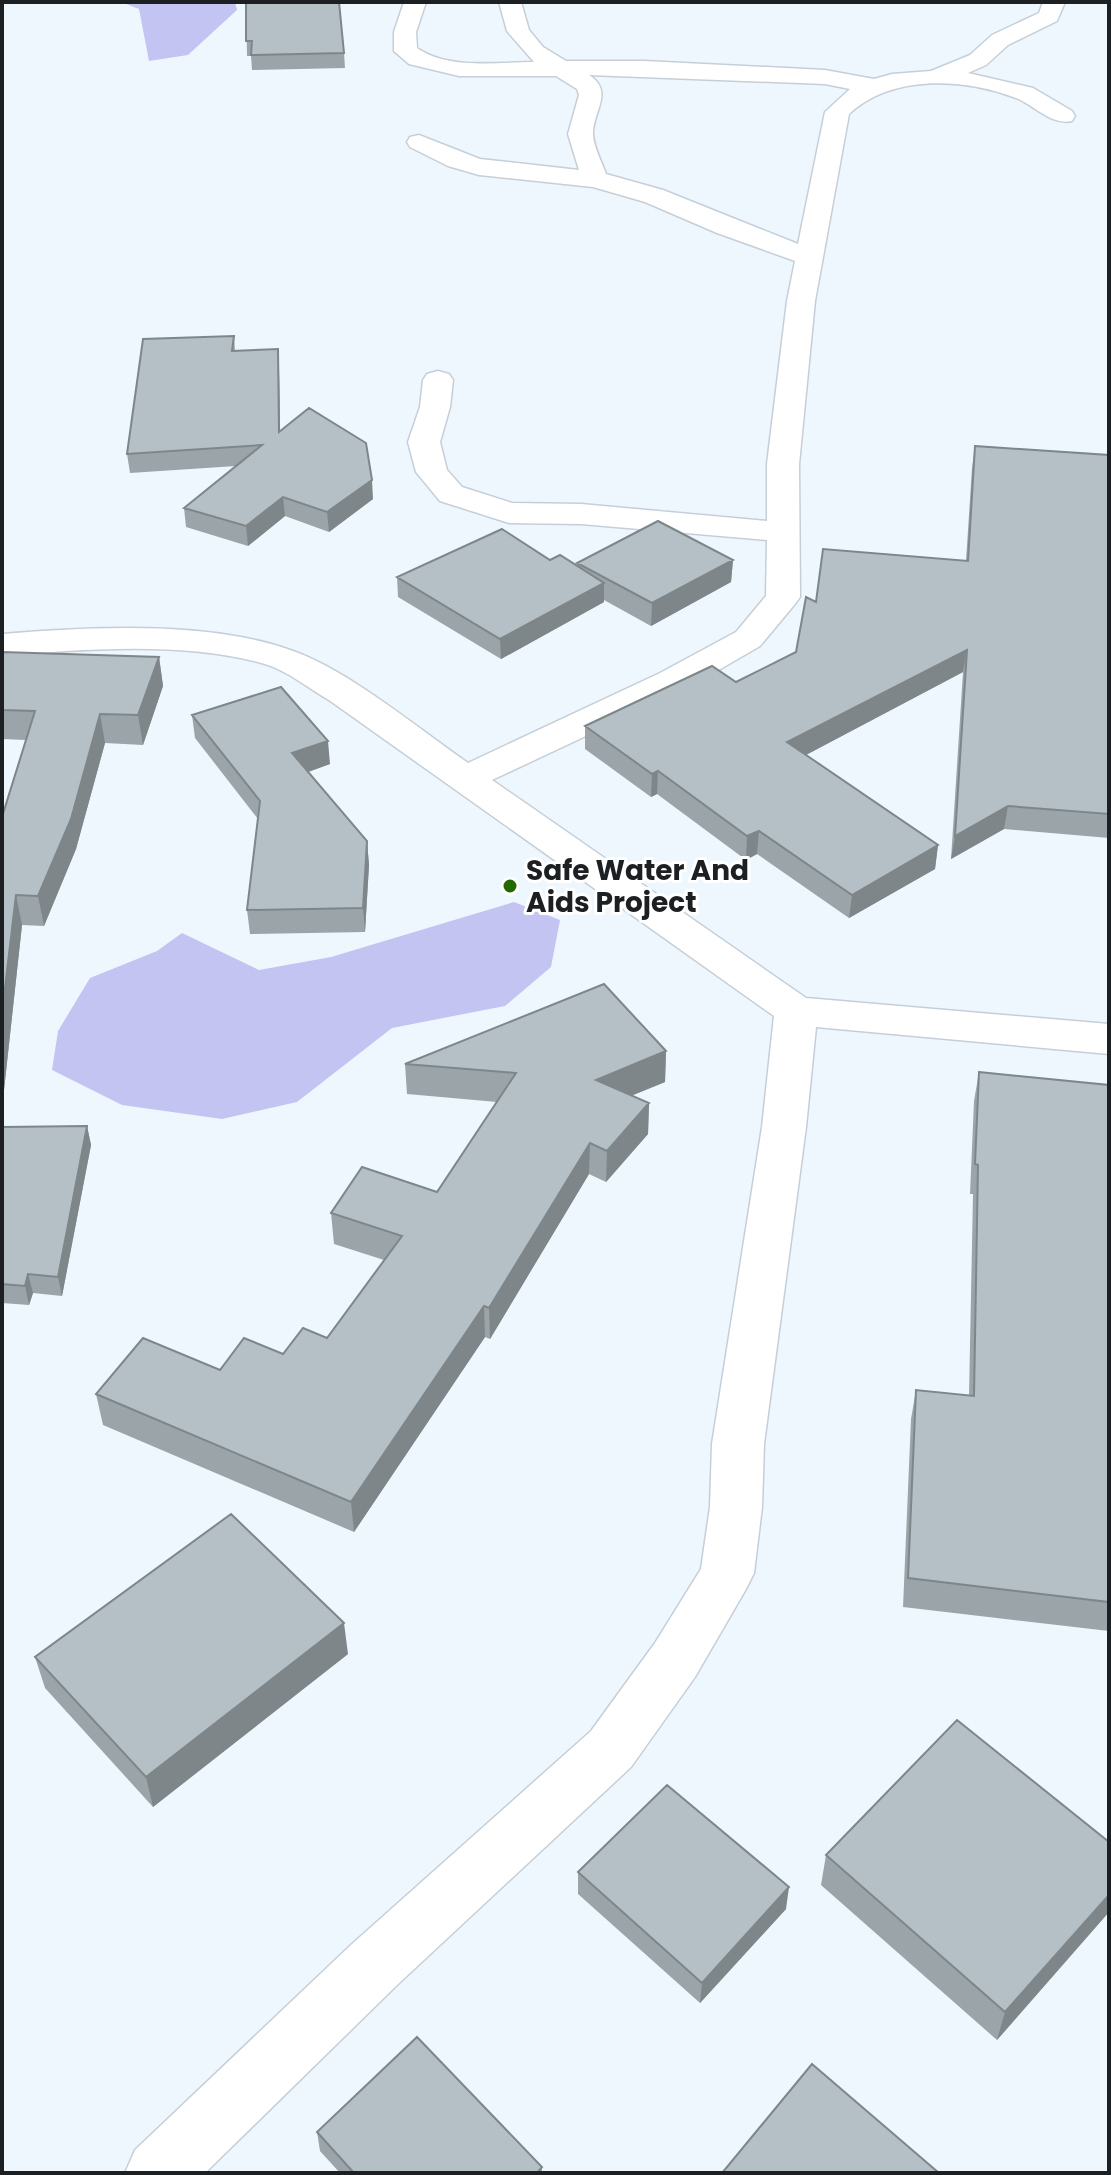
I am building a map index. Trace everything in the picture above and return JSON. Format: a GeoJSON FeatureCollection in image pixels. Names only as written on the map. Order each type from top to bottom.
{"type":"FeatureCollection","features":[{"type":"Feature","properties":{"kind":"street"},"geometry":{"type":"LineString","coordinates":[[415,2],[405,32],[406,51],[417,59],[459,69],[644,68],[813,76],[873,86]]}},
{"type":"Feature","properties":{"kind":"street"},"geometry":{"type":"LineString","coordinates":[[510,2],[518,31],[535,52],[588,85],[591,95],[580,134],[595,179]]}},
{"type":"Feature","properties":{"kind":"street"},"geometry":{"type":"LineString","coordinates":[[932,79],[978,60],[1000,40],[1040,22],[1049,16],[1054,2]]}},
{"type":"Feature","properties":{"kind":"street"},"geometry":{"type":"LineString","coordinates":[[465,778],[673,681],[748,639],[783,597],[783,464],[801,301],[837,112],[850,99],[873,86],[902,80],[932,79],[975,82],[1022,91],[1051,104],[1063,116]]}},
{"type":"Feature","properties":{"kind":"street"},"geometry":{"type":"LineString","coordinates":[[419,142],[457,161],[479,167],[595,179],[654,196],[726,227],[809,257]]}},
{"type":"Feature","properties":{"kind":"street"},"geometry":{"type":"LineString","coordinates":[[438,380],[424,442],[432,472],[451,494],[509,513],[581,514],[784,532]]}},
{"type":"Feature","properties":{"kind":"street"},"geometry":{"type":"LineString","coordinates":[[2,645],[130,641],[198,644],[274,656],[342,692],[796,1011],[1109,1039]]}},
{"type":"Feature","properties":{"kind":"street"},"geometry":{"type":"LineString","coordinates":[[158,2173],[374,1965],[611,1749],[675,1660],[727,1573],[736,1507],[738,1444],[784,1127],[796,1011]]}},
{"type":"Feature","properties":{"kind":"shaded area"},"geometry":{"type":"Polygon","coordinates":[[[121,2],[235,2],[237,10],[188,55],[149,61],[139,9],[121,2]]]}},
{"type":"Feature","properties":{"kind":"shaded area"},"geometry":{"type":"Polygon","coordinates":[[[514,902],[560,920],[551,967],[505,1006],[392,1028],[297,1102],[222,1119],[122,1105],[52,1070],[58,1031],[90,978],[157,951],[182,933],[259,970],[331,957],[514,902]]]}},
{"type":"Feature","properties":{"kind":"building"},"geometry":{"type":"Polygon","coordinates":[[[246,2],[339,2],[344,53],[251,55],[252,41],[246,41],[246,2]]]}},
{"type":"Feature","properties":{"kind":"building"},"geometry":{"type":"Polygon","coordinates":[[[234,336],[232,351],[278,349],[279,432],[309,408],[366,443],[372,480],[327,512],[283,497],[246,526],[184,508],[262,445],[127,454],[143,339],[234,336]]]}},
{"type":"Feature","properties":{"kind":"building"},"geometry":{"type":"Polygon","coordinates":[[[975,446],[1109,455],[1109,814],[1008,806],[955,836],[967,650],[787,742],[938,845],[852,895],[759,831],[747,836],[658,771],[652,774],[585,726],[712,666],[736,682],[796,652],[806,597],[816,602],[823,549],[968,561],[975,446]]]}},
{"type":"Feature","properties":{"kind":"building"},"geometry":{"type":"Polygon","coordinates":[[[658,521],[733,560],[652,603],[577,563],[658,521]]]}},
{"type":"Feature","properties":{"kind":"building"},"geometry":{"type":"Polygon","coordinates":[[[502,529],[550,560],[560,555],[604,583],[500,639],[397,577],[502,529]]]}},
{"type":"Feature","properties":{"kind":"building"},"geometry":{"type":"Polygon","coordinates":[[[2,652],[159,657],[138,715],[100,714],[71,819],[38,896],[16,895],[2,1013],[2,817],[35,711],[2,710],[2,652]]]}},
{"type":"Feature","properties":{"kind":"building"},"geometry":{"type":"Polygon","coordinates":[[[281,687],[328,741],[292,753],[367,841],[363,908],[247,910],[260,801],[192,715],[281,687]]]}},
{"type":"Feature","properties":{"kind":"building"},"geometry":{"type":"Polygon","coordinates":[[[604,984],[666,1051],[596,1080],[649,1103],[607,1151],[590,1143],[489,1308],[484,1306],[351,1502],[96,1394],[143,1338],[220,1370],[244,1338],[283,1354],[303,1328],[327,1338],[402,1236],[331,1213],[362,1167],[437,1192],[516,1073],[405,1064],[604,984]]]}},
{"type":"Feature","properties":{"kind":"building"},"geometry":{"type":"Polygon","coordinates":[[[979,1072],[1109,1085],[1109,1602],[908,1578],[916,1390],[974,1396],[978,1165],[975,1164],[979,1072]]]}},
{"type":"Feature","properties":{"kind":"building"},"geometry":{"type":"Polygon","coordinates":[[[87,1126],[58,1277],[28,1274],[25,1286],[2,1284],[2,1127],[87,1126]]]}},
{"type":"Feature","properties":{"kind":"building"},"geometry":{"type":"Polygon","coordinates":[[[231,1514],[344,1623],[146,1777],[35,1657],[231,1514]]]}},
{"type":"Feature","properties":{"kind":"building"},"geometry":{"type":"Polygon","coordinates":[[[957,1720],[1109,1842],[1109,1895],[1005,2012],[826,1855],[957,1720]]]}},
{"type":"Feature","properties":{"kind":"building"},"geometry":{"type":"Polygon","coordinates":[[[667,1785],[789,1887],[702,1983],[578,1872],[667,1785]]]}},
{"type":"Feature","properties":{"kind":"building"},"geometry":{"type":"Polygon","coordinates":[[[417,2037],[542,2167],[537,2173],[354,2173],[317,2132],[417,2037]]]}},
{"type":"Feature","properties":{"kind":"building"},"geometry":{"type":"Polygon","coordinates":[[[812,2064],[939,2173],[722,2173],[812,2064]]]}},
{"type":"Feature","properties":{"kind":"place","name":"Safe Water And Aids Project"},"geometry":{"type":"Point","coordinates":[510,886]}}]}
